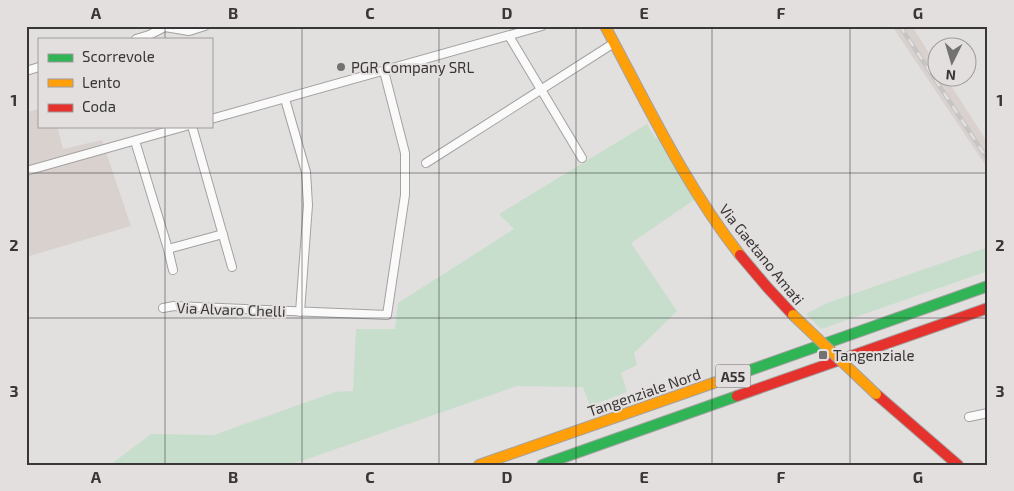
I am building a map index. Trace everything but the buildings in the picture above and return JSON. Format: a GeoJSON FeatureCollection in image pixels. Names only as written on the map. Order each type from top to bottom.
{"type":"FeatureCollection","features":[{"type":"Feature","properties":{"kind":"main road","name":"Via Gaetano Amati"},"geometry":{"type":"LineString","coordinates":[[606,26],[699,197],[752,269],[792,315],[876,394],[958,465]]}},
{"type":"Feature","properties":{"kind":"main road","name":"Tangenziale Nord"},"geometry":{"type":"LineString","coordinates":[[478,465],[988,286]]}},
{"type":"Feature","properties":{"kind":"main road","name":"A55"},"geometry":{"type":"LineString","coordinates":[[542,465],[988,308]]}},
{"type":"Feature","properties":{"kind":"street"},"geometry":{"type":"LineString","coordinates":[[139,38],[165,27],[188,31],[205,26]]}},
{"type":"Feature","properties":{"kind":"street"},"geometry":{"type":"LineString","coordinates":[[212,119],[542,26]]}},
{"type":"Feature","properties":{"kind":"street"},"geometry":{"type":"LineString","coordinates":[[509,36],[582,158]]}},
{"type":"Feature","properties":{"kind":"street"},"geometry":{"type":"LineString","coordinates":[[426,163],[614,43]]}},
{"type":"Feature","properties":{"kind":"street"},"geometry":{"type":"LineString","coordinates":[[26,71],[38,67]]}},
{"type":"Feature","properties":{"kind":"street","name":"Via Alvaro Chelli"},"geometry":{"type":"LineString","coordinates":[[163,308],[174,306],[387,315],[406,178],[404,153],[384,71]]}},
{"type":"Feature","properties":{"kind":"street"},"geometry":{"type":"LineString","coordinates":[[285,99],[306,172],[308,205],[300,312]]}},
{"type":"Feature","properties":{"kind":"street"},"geometry":{"type":"LineString","coordinates":[[26,171],[179,128]]}},
{"type":"Feature","properties":{"kind":"street"},"geometry":{"type":"LineString","coordinates":[[193,128],[232,267]]}},
{"type":"Feature","properties":{"kind":"street"},"geometry":{"type":"LineString","coordinates":[[135,141],[173,270]]}},
{"type":"Feature","properties":{"kind":"street"},"geometry":{"type":"LineString","coordinates":[[168,249],[223,234]]}},
{"type":"Feature","properties":{"kind":"street"},"geometry":{"type":"LineString","coordinates":[[969,417],[988,413]]}},
{"type":"Feature","properties":{"kind":"shaded area"},"geometry":{"type":"Polygon","coordinates":[[[892,26],[912,26],[926,48],[926,77],[892,26]]]}},
{"type":"Feature","properties":{"kind":"shaded area"},"geometry":{"type":"Polygon","coordinates":[[[934,88],[952,88],[988,143],[988,169],[934,88]]]}},
{"type":"Feature","properties":{"kind":"shaded area"},"geometry":{"type":"Polygon","coordinates":[[[38,109],[38,128],[58,128],[63,149],[102,140],[131,226],[26,257],[26,112],[38,109]]]}},
{"type":"Feature","properties":{"kind":"green space"},"geometry":{"type":"Polygon","coordinates":[[[647,124],[655,138],[658,137],[694,200],[631,243],[677,311],[634,353],[637,365],[621,373],[627,392],[590,406],[583,387],[517,386],[290,465],[110,465],[151,434],[214,435],[335,392],[353,391],[356,329],[395,329],[398,303],[514,229],[499,214],[647,124]]]}},
{"type":"Feature","properties":{"kind":"green space"},"geometry":{"type":"Polygon","coordinates":[[[988,247],[988,271],[821,329],[806,314],[827,303],[988,247]]]}},
{"type":"Feature","properties":{"kind":"railway"},"geometry":{"type":"LineString","coordinates":[[900,26],[988,160]]}},
{"type":"Feature","properties":{"kind":"traffic: fast"},"geometry":{"type":"LineString","coordinates":[[742,373],[988,286]]}},
{"type":"Feature","properties":{"kind":"traffic: fast"},"geometry":{"type":"LineString","coordinates":[[542,465],[737,396]]}},
{"type":"Feature","properties":{"kind":"traffic: slow"},"geometry":{"type":"LineString","coordinates":[[605,26],[684,172],[740,255]]}},
{"type":"Feature","properties":{"kind":"traffic: slow"},"geometry":{"type":"LineString","coordinates":[[793,315],[876,394]]}},
{"type":"Feature","properties":{"kind":"traffic: slow"},"geometry":{"type":"LineString","coordinates":[[479,465],[742,373]]}},
{"type":"Feature","properties":{"kind":"traffic: jam"},"geometry":{"type":"LineString","coordinates":[[740,255],[793,315]]}},
{"type":"Feature","properties":{"kind":"traffic: jam"},"geometry":{"type":"LineString","coordinates":[[737,396],[988,308]]}},
{"type":"Feature","properties":{"kind":"traffic: jam"},"geometry":{"type":"LineString","coordinates":[[876,394],[958,465]]}},
{"type":"Feature","properties":{"kind":"place","name":"PGR Company SRL"},"geometry":{"type":"Point","coordinates":[341,67]}},
{"type":"Feature","properties":{"kind":"place","name":"Tangenziale"},"geometry":{"type":"Point","coordinates":[823,355]}}]}
